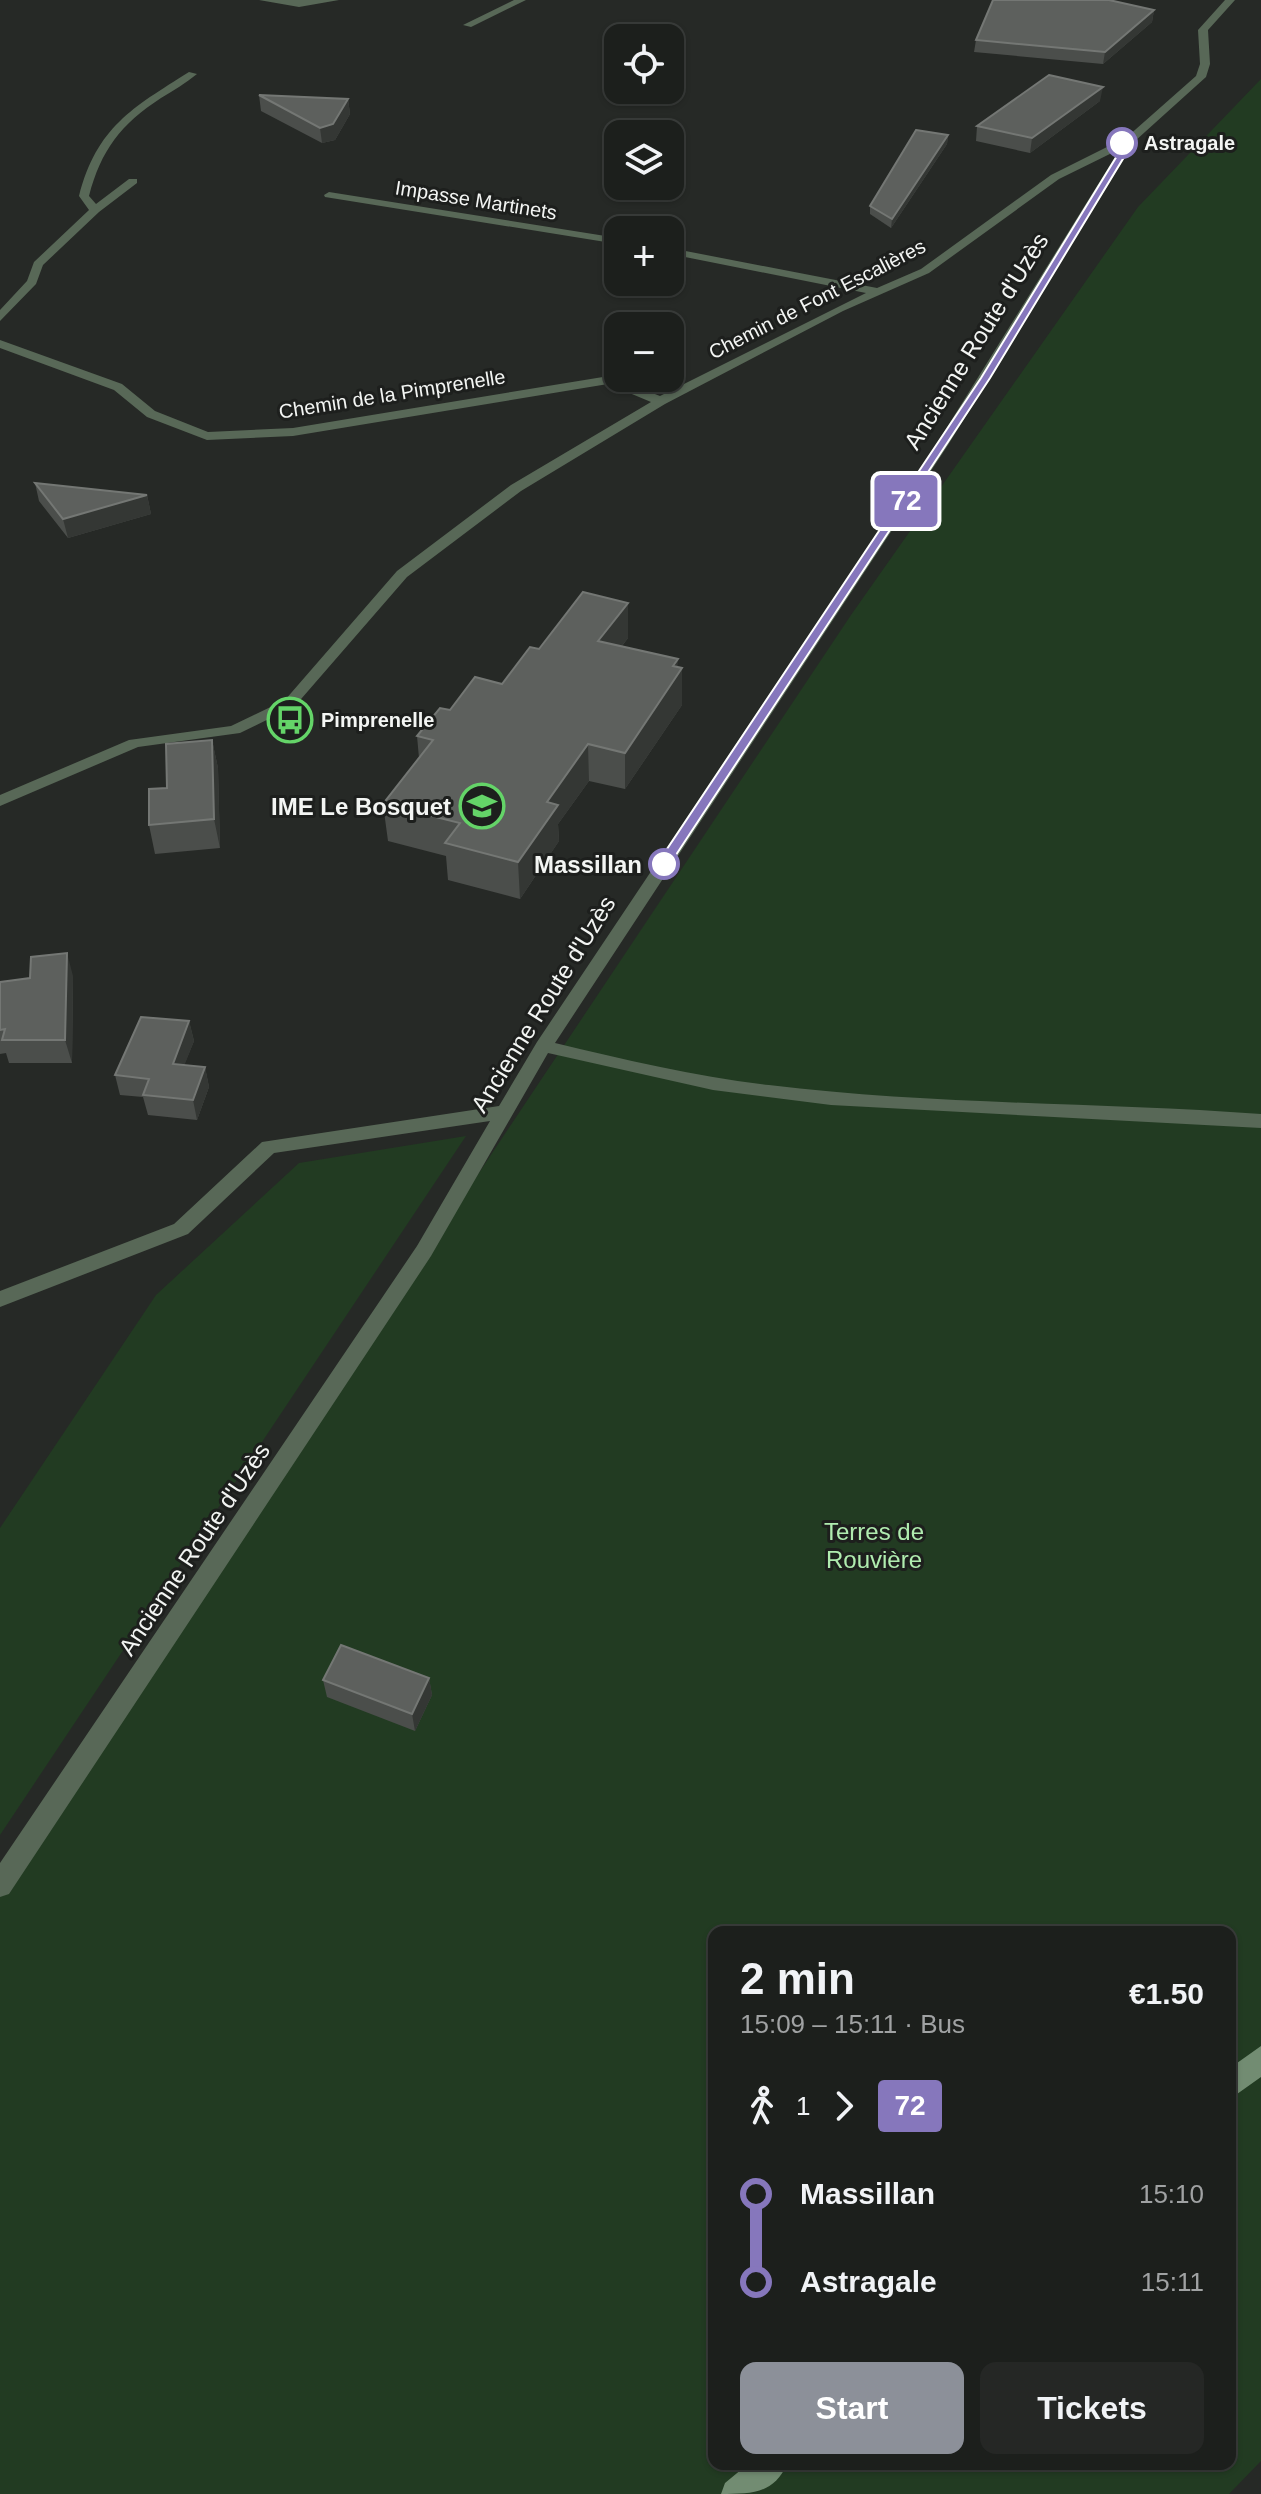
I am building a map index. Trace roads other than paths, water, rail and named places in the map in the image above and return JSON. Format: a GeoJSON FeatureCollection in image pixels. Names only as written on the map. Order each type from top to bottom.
{"type":"FeatureCollection","features":[{"type":"Feature","properties":{"kind":"main road"},"geometry":{"type":"LineString","coordinates":[[1236,2080],[1261,2060]]}},
{"type":"Feature","properties":{"kind":"main road"},"geometry":{"type":"LineString","coordinates":[[736,2494],[765,2470]]}},
{"type":"Feature","properties":{"kind":"street"},"geometry":{"type":"LineString","coordinates":[[264,0],[299,4],[334,0]]}},
{"type":"Feature","properties":{"kind":"street"},"geometry":{"type":"LineString","coordinates":[[468,25],[521,0]]}},
{"type":"Feature","properties":{"kind":"street","name":"Ancienne Route d'Uzès"},"geometry":{"type":"LineString","coordinates":[[0,1885],[415,1265],[543,1046],[942,445],[1131,139],[1201,77],[1205,64],[1203,30],[1230,0]]}},
{"type":"Feature","properties":{"kind":"street"},"geometry":{"type":"LineString","coordinates":[[95,210],[84,196],[91,161],[116,125],[192,74]]}},
{"type":"Feature","properties":{"kind":"street","name":"Chemin de Font Escalières"},"geometry":{"type":"LineString","coordinates":[[0,801],[135,743],[235,730],[290,703],[402,574],[516,488],[661,401],[839,309],[925,271],[1055,177],[1131,139]]}},
{"type":"Feature","properties":{"kind":"street"},"geometry":{"type":"LineString","coordinates":[[0,317],[32,282],[38,264],[95,210],[133,181]]}},
{"type":"Feature","properties":{"kind":"street","name":"Impasse Martinets"},"geometry":{"type":"LineString","coordinates":[[329,195],[604,239]]}},
{"type":"Feature","properties":{"kind":"street"},"geometry":{"type":"LineString","coordinates":[[684,254],[880,292]]}},
{"type":"Feature","properties":{"kind":"street","name":"Chemin de la Pimprenelle"},"geometry":{"type":"LineString","coordinates":[[0,344],[118,387],[151,414],[207,436],[293,432],[609,380],[661,401]]}},
{"type":"Feature","properties":{"kind":"street"},"geometry":{"type":"LineString","coordinates":[[543,1046],[652,1072],[767,1092],[852,1101],[1157,1113],[1261,1121]]}},
{"type":"Feature","properties":{"kind":"street"},"geometry":{"type":"LineString","coordinates":[[0,1299],[181,1229],[269,1147],[504,1112]]}},
{"type":"Feature","properties":{"kind":"place","name":"Astragale"},"geometry":{"type":"Point","coordinates":[1122,143]}},
{"type":"Feature","properties":{"kind":"place","name":"Pimprenelle"},"geometry":{"type":"Point","coordinates":[290,720]}},
{"type":"Feature","properties":{"kind":"place","name":"IME Le Bosquet"},"geometry":{"type":"Point","coordinates":[482,806]}},
{"type":"Feature","properties":{"kind":"place","name":"Massillan"},"geometry":{"type":"Point","coordinates":[664,864]}},
{"type":"Feature","properties":{"kind":"park label","name":"Terres de Rouvière"},"geometry":{"type":"Point","coordinates":[874,1545]}}]}
